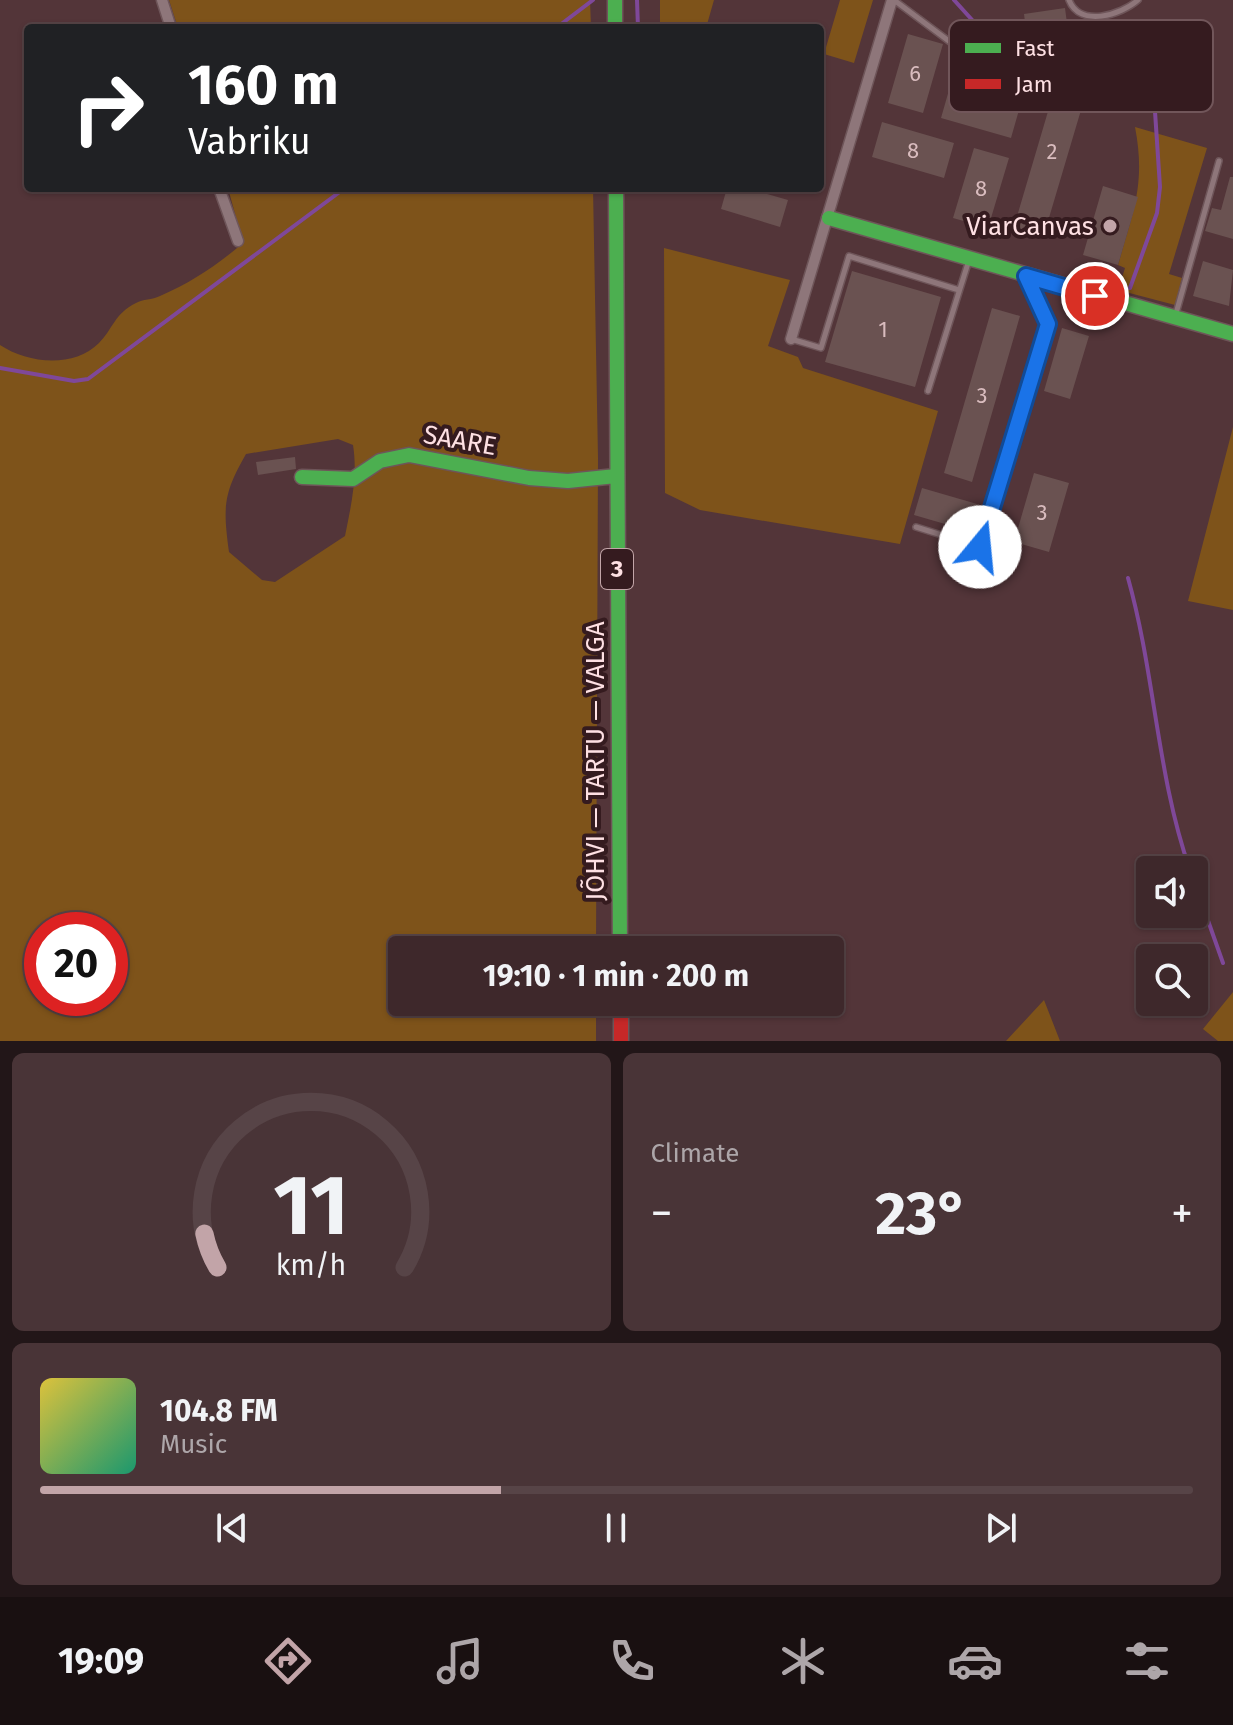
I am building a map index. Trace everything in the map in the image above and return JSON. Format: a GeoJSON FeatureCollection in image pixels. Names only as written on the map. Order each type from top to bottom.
{"type":"FeatureCollection","features":[{"type":"Feature","properties":{"kind":"main road"},"geometry":{"type":"LineString","coordinates":[[615,0],[615,24]]}},
{"type":"Feature","properties":{"kind":"main road","name":"JÕHVI — TARTU — VALGA"},"geometry":{"type":"LineString","coordinates":[[616,192],[620,936]]}},
{"type":"Feature","properties":{"kind":"main road"},"geometry":{"type":"LineString","coordinates":[[829,218],[1233,334]]}},
{"type":"Feature","properties":{"kind":"main road","name":"SAARE"},"geometry":{"type":"LineString","coordinates":[[302,477],[353,479],[367,473],[380,461],[409,455],[529,478],[568,481],[616,476]]}},
{"type":"Feature","properties":{"kind":"main road"},"geometry":{"type":"LineString","coordinates":[[621,1016],[621,1041]]}},
{"type":"Feature","properties":{"kind":"street"},"geometry":{"type":"LineString","coordinates":[[162,0],[170,24]]}},
{"type":"Feature","properties":{"kind":"street"},"geometry":{"type":"LineString","coordinates":[[791,339],[893,0]]}},
{"type":"Feature","properties":{"kind":"street"},"geometry":{"type":"LineString","coordinates":[[220,192],[238,241]]}},
{"type":"Feature","properties":{"kind":"lane"},"geometry":{"type":"LineString","coordinates":[[893,0],[949,42]]}},
{"type":"Feature","properties":{"kind":"lane"},"geometry":{"type":"LineString","coordinates":[[1069,0],[1079,13],[1091,16],[1111,15],[1138,0]]}},
{"type":"Feature","properties":{"kind":"lane"},"geometry":{"type":"LineString","coordinates":[[1174,318],[1219,161]]}},
{"type":"Feature","properties":{"kind":"lane"},"geometry":{"type":"LineString","coordinates":[[791,339],[821,348],[849,256],[959,290]]}},
{"type":"Feature","properties":{"kind":"lane"},"geometry":{"type":"LineString","coordinates":[[928,391],[969,259]]}},
{"type":"Feature","properties":{"kind":"lane"},"geometry":{"type":"LineString","coordinates":[[916,527],[980,547],[1048,324],[1026,276]]}},
{"type":"Feature","properties":{"kind":"shaded area"},"geometry":{"type":"Polygon","coordinates":[[[169,0],[590,0],[591,24],[177,24],[169,0]]]}},
{"type":"Feature","properties":{"kind":"shaded area"},"geometry":{"type":"Polygon","coordinates":[[[660,0],[714,0],[707,24],[660,24],[660,0]]]}},
{"type":"Feature","properties":{"kind":"shaded area"},"geometry":{"type":"Polygon","coordinates":[[[840,0],[873,0],[854,63],[824,54],[840,0]]]}},
{"type":"Feature","properties":{"kind":"shaded area"},"geometry":{"type":"Polygon","coordinates":[[[1135,127],[1207,148],[1169,274],[1182,278],[1175,305],[1118,290],[1125,268],[1118,265],[1133,213],[1138,182],[1135,127]]]}},
{"type":"Feature","properties":{"kind":"shaded area"},"geometry":{"type":"Polygon","coordinates":[[[229,192],[593,192],[598,458],[596,936],[388,936],[388,1016],[596,1016],[596,1041],[0,1041],[0,345],[36,359],[76,357],[99,343],[129,307],[193,279],[243,243],[229,192]],[[338,439],[246,454],[227,501],[229,552],[262,580],[275,582],[345,536],[353,491],[353,445],[338,439]]]}},
{"type":"Feature","properties":{"kind":"shaded area"},"geometry":{"type":"Polygon","coordinates":[[[664,248],[790,280],[768,346],[798,357],[803,368],[938,411],[900,544],[700,510],[665,493],[664,248]]]}},
{"type":"Feature","properties":{"kind":"shaded area"},"geometry":{"type":"Polygon","coordinates":[[[1233,427],[1233,610],[1188,601],[1233,427]]]}},
{"type":"Feature","properties":{"kind":"shaded area"},"geometry":{"type":"Polygon","coordinates":[[[1233,992],[1233,1041],[1218,1041],[1203,1029],[1233,992]]]}},
{"type":"Feature","properties":{"kind":"shaded area"},"geometry":{"type":"Polygon","coordinates":[[[1044,1000],[1060,1041],[1006,1041],[1044,1000]]]}},
{"type":"Feature","properties":{"kind":"building"},"geometry":{"type":"Polygon","coordinates":[[[1065,8],[1067,20],[1025,20],[1024,14],[1065,8]]]}},
{"type":"Feature","properties":{"kind":"building"},"geometry":{"type":"Polygon","coordinates":[[[908,34],[943,44],[923,113],[888,103],[908,34]]]}},
{"type":"Feature","properties":{"kind":"building"},"geometry":{"type":"Polygon","coordinates":[[[949,90],[949,112],[1018,112],[1011,138],[941,118],[949,90]]]}},
{"type":"Feature","properties":{"kind":"building"},"geometry":{"type":"Polygon","coordinates":[[[1048,112],[1080,112],[1043,238],[1013,230],[1048,112]]]}},
{"type":"Feature","properties":{"kind":"building"},"geometry":{"type":"Polygon","coordinates":[[[882,122],[954,143],[944,178],[872,157],[882,122]]]}},
{"type":"Feature","properties":{"kind":"building"},"geometry":{"type":"Polygon","coordinates":[[[974,148],[1009,158],[988,228],[953,218],[974,148]]]}},
{"type":"Feature","properties":{"kind":"building"},"geometry":{"type":"Polygon","coordinates":[[[1230,177],[1233,177],[1233,239],[1205,231],[1212,208],[1221,210],[1230,177]]]}},
{"type":"Feature","properties":{"kind":"building","name":"ViarCanvas"},"geometry":{"type":"Polygon","coordinates":[[[1103,186],[1138,197],[1118,265],[1083,255],[1103,186]]]}},
{"type":"Feature","properties":{"kind":"building"},"geometry":{"type":"Polygon","coordinates":[[[726,192],[761,192],[788,200],[780,227],[721,209],[726,192]]]}},
{"type":"Feature","properties":{"kind":"building"},"geometry":{"type":"Polygon","coordinates":[[[1203,261],[1233,270],[1229,306],[1193,296],[1203,261]]]}},
{"type":"Feature","properties":{"kind":"building"},"geometry":{"type":"Polygon","coordinates":[[[852,271],[941,297],[915,387],[825,362],[852,271]]]}},
{"type":"Feature","properties":{"kind":"building"},"geometry":{"type":"Polygon","coordinates":[[[992,308],[1020,316],[972,482],[944,473],[992,308]]]}},
{"type":"Feature","properties":{"kind":"building"},"geometry":{"type":"Polygon","coordinates":[[[1062,328],[1089,336],[1070,399],[1044,391],[1062,328]]]}},
{"type":"Feature","properties":{"kind":"building"},"geometry":{"type":"Polygon","coordinates":[[[295,457],[296,469],[258,475],[256,462],[295,457]]]}},
{"type":"Feature","properties":{"kind":"building"},"geometry":{"type":"Polygon","coordinates":[[[1034,473],[1069,483],[1049,552],[1014,542],[1034,473]]]}},
{"type":"Feature","properties":{"kind":"building"},"geometry":{"type":"Polygon","coordinates":[[[922,488],[984,506],[976,533],[914,515],[922,488]]]}},
{"type":"Feature","properties":{"kind":"waterway"},"geometry":{"type":"LineString","coordinates":[[561,24],[593,0]]}},
{"type":"Feature","properties":{"kind":"waterway"},"geometry":{"type":"LineString","coordinates":[[637,0],[638,24]]}},
{"type":"Feature","properties":{"kind":"waterway"},"geometry":{"type":"LineString","coordinates":[[954,0],[972,20]]}},
{"type":"Feature","properties":{"kind":"waterway"},"geometry":{"type":"LineString","coordinates":[[1130,288],[1157,213],[1160,187],[1155,112]]}},
{"type":"Feature","properties":{"kind":"waterway"},"geometry":{"type":"LineString","coordinates":[[0,368],[74,381],[88,379],[340,192]]}},
{"type":"Feature","properties":{"kind":"waterway"},"geometry":{"type":"LineString","coordinates":[[1128,578],[1170,798],[1186,856]]}},
{"type":"Feature","properties":{"kind":"waterway"},"geometry":{"type":"LineString","coordinates":[[1208,921],[1223,963]]}},
{"type":"Feature","properties":{"kind":"traffic: fast"},"geometry":{"type":"LineString","coordinates":[[615,0],[615,24]]}},
{"type":"Feature","properties":{"kind":"traffic: fast"},"geometry":{"type":"LineString","coordinates":[[616,192],[620,936]]}},
{"type":"Feature","properties":{"kind":"traffic: fast"},"geometry":{"type":"LineString","coordinates":[[829,218],[1233,334]]}},
{"type":"Feature","properties":{"kind":"traffic: fast"},"geometry":{"type":"LineString","coordinates":[[302,477],[353,479],[380,461],[409,455],[529,478],[568,481],[616,476]]}},
{"type":"Feature","properties":{"kind":"traffic: jam"},"geometry":{"type":"LineString","coordinates":[[621,1016],[621,1041]]}},
{"type":"Feature","properties":{"kind":"place","name":"ViarCanvas"},"geometry":{"type":"Point","coordinates":[1110,226]}},
{"type":"Feature","properties":{"kind":"route"},"geometry":{"type":"LineString","coordinates":[[980,547],[1048,324],[1026,276],[1095,296]]}}]}
